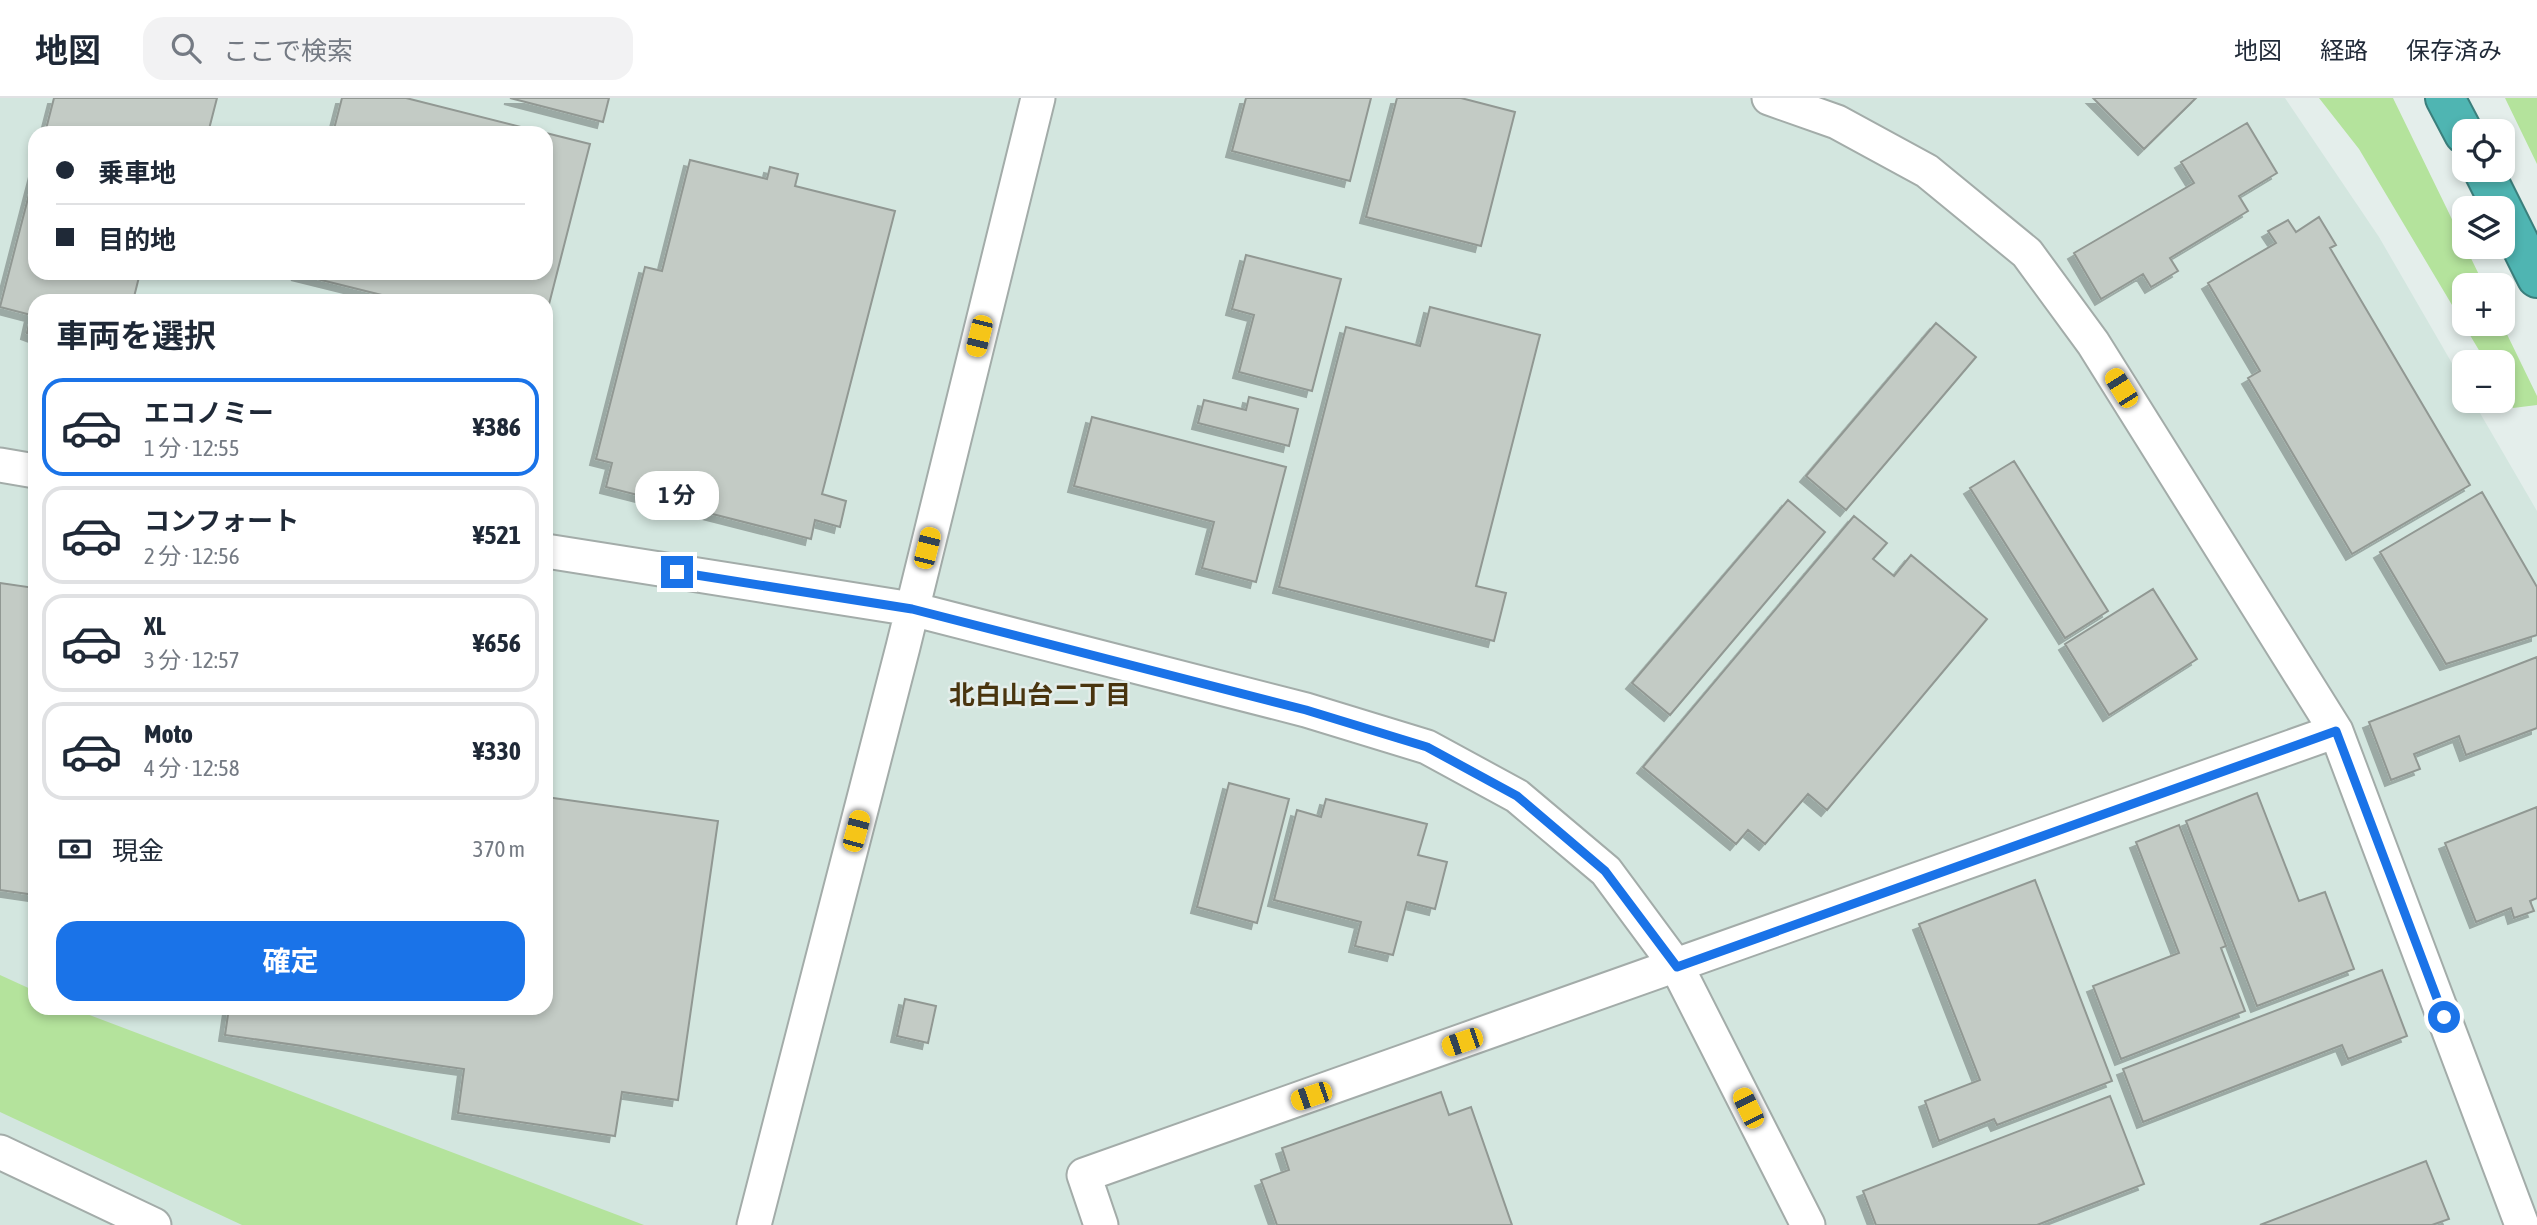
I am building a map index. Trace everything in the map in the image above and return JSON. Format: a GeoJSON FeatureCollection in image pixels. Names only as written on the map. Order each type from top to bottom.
{"type":"FeatureCollection","features":[{"type":"Feature","properties":{"kind":"highway"},"geometry":{"type":"LineString","coordinates":[[2445,98],[2456,119]]}},
{"type":"Feature","properties":{"kind":"highway"},"geometry":{"type":"LineString","coordinates":[[2489,182],[2537,278]]}},
{"type":"Feature","properties":{"kind":"street"},"geometry":{"type":"LineString","coordinates":[[754,1225],[912,609],[1038,98]]}},
{"type":"Feature","properties":{"kind":"street"},"geometry":{"type":"LineString","coordinates":[[1769,98],[1837,122],[1927,171],[2027,253],[2093,343],[2336,731],[2522,1225]]}},
{"type":"Feature","properties":{"kind":"street"},"geometry":{"type":"LineString","coordinates":[[0,465],[28,470]]}},
{"type":"Feature","properties":{"kind":"street"},"geometry":{"type":"LineString","coordinates":[[553,552],[912,609],[1306,710],[1427,747],[1517,796],[1605,871],[1677,967],[1808,1225]]}},
{"type":"Feature","properties":{"kind":"street"},"geometry":{"type":"LineString","coordinates":[[1101,1225],[1084,1175],[1677,967],[2336,731]]}},
{"type":"Feature","properties":{"kind":"street"},"geometry":{"type":"LineString","coordinates":[[0,1152],[154,1225]]}},
{"type":"Feature","properties":{"kind":"shaded area"},"geometry":{"type":"Polygon","coordinates":[[[0,98],[2285,98],[2379,237],[2452,363],[2452,413],[2480,413],[2537,511],[2537,1225],[0,1225],[0,98]]]}},
{"type":"Feature","properties":{"kind":"green space"},"geometry":{"type":"Polygon","coordinates":[[[2319,98],[2393,98],[2452,219],[2452,259],[2471,259],[2478,273],[2452,273],[2452,305],[2359,149],[2319,98]]]}},
{"type":"Feature","properties":{"kind":"green space"},"geometry":{"type":"Polygon","coordinates":[[[2505,98],[2537,98],[2537,164],[2505,98]]]}},
{"type":"Feature","properties":{"kind":"green space"},"geometry":{"type":"Polygon","coordinates":[[[2470,336],[2508,336],[2515,350],[2479,350],[2470,336]]]}},
{"type":"Feature","properties":{"kind":"green space"},"geometry":{"type":"Polygon","coordinates":[[[2515,351],[2537,396],[2537,405],[2515,408],[2515,351]]]}},
{"type":"Feature","properties":{"kind":"green space"},"geometry":{"type":"Polygon","coordinates":[[[0,975],[28,988],[28,1015],[89,1015],[644,1225],[242,1225],[0,1112],[0,975]]]}},
{"type":"Feature","properties":{"kind":"building"},"geometry":{"type":"Polygon","coordinates":[[[54,98],[217,98],[210,126],[47,126],[54,98]]]}},
{"type":"Feature","properties":{"kind":"building"},"geometry":{"type":"Polygon","coordinates":[[[342,98],[406,98],[517,126],[335,126],[342,98]]]}},
{"type":"Feature","properties":{"kind":"building"},"geometry":{"type":"Polygon","coordinates":[[[510,98],[609,98],[603,122],[510,98]]]}},
{"type":"Feature","properties":{"kind":"building"},"geometry":{"type":"Polygon","coordinates":[[[1246,98],[1371,98],[1350,181],[1232,151],[1246,98]]]}},
{"type":"Feature","properties":{"kind":"building"},"geometry":{"type":"Polygon","coordinates":[[[1397,98],[1461,98],[1515,112],[1481,246],[1366,217],[1397,98]]]}},
{"type":"Feature","properties":{"kind":"building"},"geometry":{"type":"Polygon","coordinates":[[[2093,98],[2196,98],[2144,149],[2093,98]]]}},
{"type":"Feature","properties":{"kind":"building"},"geometry":{"type":"Polygon","coordinates":[[[2247,123],[2277,173],[2239,196],[2248,211],[2170,258],[2178,271],[2151,287],[2143,274],[2101,299],[2074,253],[2194,183],[2181,162],[2247,123]]]}},
{"type":"Feature","properties":{"kind":"building"},"geometry":{"type":"Polygon","coordinates":[[[553,135],[590,144],[552,294],[378,294],[321,280],[553,280],[553,135]]]}},
{"type":"Feature","properties":{"kind":"building"},"geometry":{"type":"Polygon","coordinates":[[[690,160],[767,179],[770,167],[798,174],[795,186],[895,211],[822,494],[846,501],[840,527],[815,520],[811,539],[606,487],[612,463],[596,459],[645,267],[662,271],[690,160]]]}},
{"type":"Feature","properties":{"kind":"building"},"geometry":{"type":"Polygon","coordinates":[[[28,198],[28,280],[138,280],[135,294],[28,294],[28,314],[0,307],[28,198]]]}},
{"type":"Feature","properties":{"kind":"building"},"geometry":{"type":"Polygon","coordinates":[[[2319,217],[2336,245],[2330,248],[2470,485],[2352,554],[2248,378],[2260,371],[2208,283],[2276,243],[2268,231],[2288,220],[2296,232],[2319,217]]]}},
{"type":"Feature","properties":{"kind":"building"},"geometry":{"type":"Polygon","coordinates":[[[1246,255],[1341,279],[1312,391],[1239,372],[1254,315],[1232,309],[1246,255]]]}},
{"type":"Feature","properties":{"kind":"building"},"geometry":{"type":"Polygon","coordinates":[[[1430,307],[1540,335],[1476,586],[1506,593],[1494,641],[1279,587],[1346,327],[1420,346],[1430,307]]]}},
{"type":"Feature","properties":{"kind":"building"},"geometry":{"type":"Polygon","coordinates":[[[1936,323],[1976,357],[1846,510],[1806,476],[1936,323]]]}},
{"type":"Feature","properties":{"kind":"building"},"geometry":{"type":"Polygon","coordinates":[[[1249,397],[1298,409],[1289,446],[1198,423],[1204,400],[1246,410],[1249,397]]]}},
{"type":"Feature","properties":{"kind":"building"},"geometry":{"type":"Polygon","coordinates":[[[1092,417],[1286,467],[1256,582],[1202,568],[1214,522],[1074,486],[1092,417]]]}},
{"type":"Feature","properties":{"kind":"building"},"geometry":{"type":"Polygon","coordinates":[[[2014,461],[2108,611],[2065,638],[1970,488],[2014,461]]]}},
{"type":"Feature","properties":{"kind":"building"},"geometry":{"type":"Polygon","coordinates":[[[2482,492],[2537,587],[2537,635],[2446,664],[2380,552],[2482,492]]]}},
{"type":"Feature","properties":{"kind":"building"},"geometry":{"type":"Polygon","coordinates":[[[1788,500],[1825,532],[1670,715],[1632,683],[1788,500]]]}},
{"type":"Feature","properties":{"kind":"building"},"geometry":{"type":"Polygon","coordinates":[[[1854,516],[1887,543],[1873,559],[1894,576],[1911,555],[1987,619],[1827,810],[1808,794],[1765,844],[1748,830],[1736,844],[1643,767],[1854,516]]]}},
{"type":"Feature","properties":{"kind":"building"},"geometry":{"type":"Polygon","coordinates":[[[0,583],[28,587],[28,894],[0,890],[0,583]]]}},
{"type":"Feature","properties":{"kind":"building"},"geometry":{"type":"Polygon","coordinates":[[[2153,589],[2197,659],[2109,715],[2065,644],[2153,589]]]}},
{"type":"Feature","properties":{"kind":"building"},"geometry":{"type":"Polygon","coordinates":[[[2537,657],[2537,728],[2466,755],[2459,736],[2414,754],[2420,769],[2391,780],[2369,722],[2537,657]]]}},
{"type":"Feature","properties":{"kind":"building"},"geometry":{"type":"Polygon","coordinates":[[[1229,783],[1289,799],[1257,923],[1197,907],[1229,783]]]}},
{"type":"Feature","properties":{"kind":"building"},"geometry":{"type":"Polygon","coordinates":[[[2257,793],[2299,901],[2325,892],[2354,969],[2257,1006],[2186,821],[2257,793]]]}},
{"type":"Feature","properties":{"kind":"building"},"geometry":{"type":"Polygon","coordinates":[[[553,798],[718,821],[678,1100],[622,1092],[615,1136],[458,1113],[464,1069],[225,1035],[228,1015],[553,1015],[553,798]]]}},
{"type":"Feature","properties":{"kind":"building"},"geometry":{"type":"Polygon","coordinates":[[[1326,799],[1427,824],[1418,855],[1447,862],[1435,909],[1407,902],[1393,955],[1355,946],[1361,922],[1274,900],[1297,810],[1321,817],[1326,799]]]}},
{"type":"Feature","properties":{"kind":"building"},"geometry":{"type":"Polygon","coordinates":[[[2537,807],[2537,898],[2530,901],[2534,911],[2514,918],[2511,908],[2476,922],[2445,843],[2537,807]]]}},
{"type":"Feature","properties":{"kind":"building"},"geometry":{"type":"Polygon","coordinates":[[[2179,825],[2226,946],[2221,948],[2245,1011],[2121,1059],[2093,986],[2179,953],[2136,842],[2179,825]]]}},
{"type":"Feature","properties":{"kind":"building"},"geometry":{"type":"Polygon","coordinates":[[[2035,880],[2112,1081],[1997,1125],[1994,1119],[1939,1141],[1925,1101],[1980,1080],[1919,924],[2035,880]]]}},
{"type":"Feature","properties":{"kind":"building"},"geometry":{"type":"Polygon","coordinates":[[[2382,970],[2407,1036],[2348,1059],[2342,1045],[2143,1122],[2123,1069],[2382,970]]]}},
{"type":"Feature","properties":{"kind":"building"},"geometry":{"type":"Polygon","coordinates":[[[905,999],[936,1006],[928,1043],[897,1036],[905,999]]]}},
{"type":"Feature","properties":{"kind":"building"},"geometry":{"type":"Polygon","coordinates":[[[1441,1092],[1449,1115],[1471,1107],[1512,1225],[1277,1225],[1261,1180],[1289,1170],[1282,1148],[1441,1092]]]}},
{"type":"Feature","properties":{"kind":"building"},"geometry":{"type":"Polygon","coordinates":[[[2110,1096],[2144,1184],[2037,1225],[1876,1225],[1863,1191],[2110,1096]]]}},
{"type":"Feature","properties":{"kind":"building"},"geometry":{"type":"Polygon","coordinates":[[[2426,1161],[2449,1219],[2432,1225],[2260,1225],[2426,1161]]]}},
{"type":"Feature","properties":{"kind":"district","name":"北白山台二丁目"},"geometry":{"type":"Point","coordinates":[1040,695]}},
{"type":"Feature","properties":{"kind":"route"},"geometry":{"type":"LineString","coordinates":[[677,572],[912,609],[1306,710],[1427,747],[1517,796],[1605,871],[1677,967],[2336,731],[2444,1017]]}}]}
